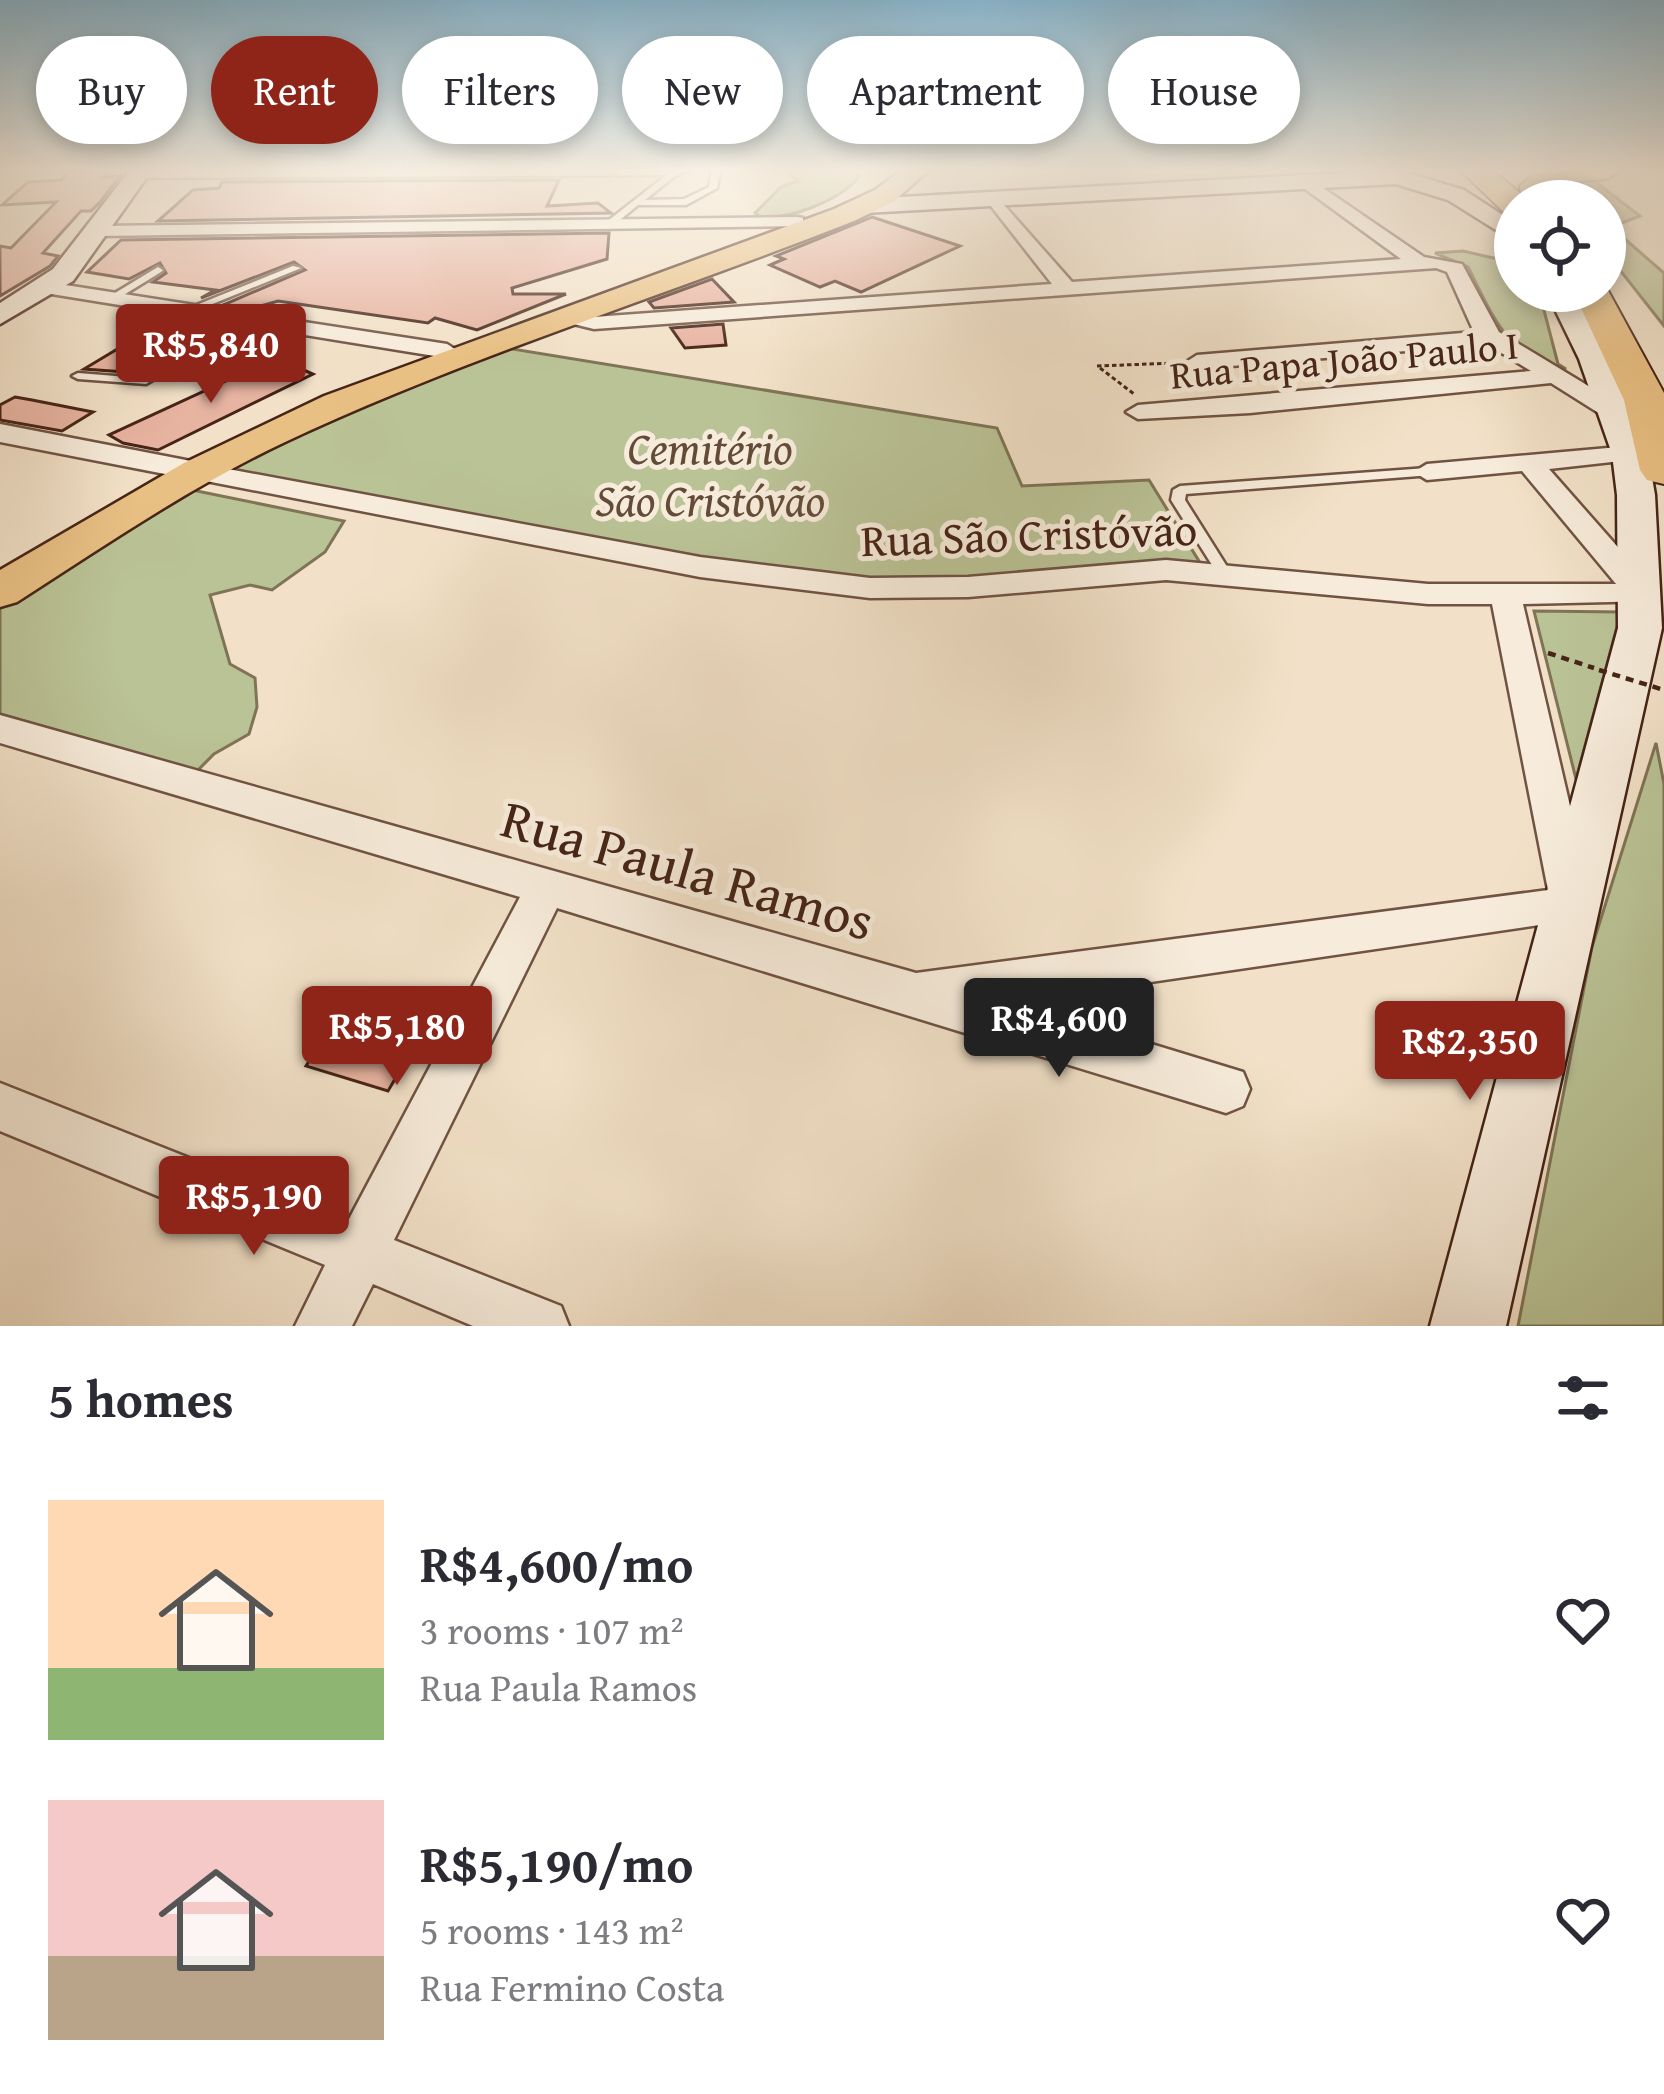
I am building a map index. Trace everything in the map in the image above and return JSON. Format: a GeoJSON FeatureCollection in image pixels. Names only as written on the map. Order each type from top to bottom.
{"type":"FeatureCollection","features":[{"type":"Feature","properties":{"kind":"highway"},"geometry":{"type":"LineString","coordinates":[[1626,297],[1664,355]]}},
{"type":"Feature","properties":{"kind":"highway"},"geometry":{"type":"LineString","coordinates":[[1604,312],[1646,400],[1647,462]]}},
{"type":"Feature","properties":{"kind":"main road"},"geometry":{"type":"LineString","coordinates":[[0,315],[46,288],[99,232]]}},
{"type":"Feature","properties":{"kind":"main road"},"geometry":{"type":"LineString","coordinates":[[183,469],[772,232]]}},
{"type":"Feature","properties":{"kind":"main road"},"geometry":{"type":"LineString","coordinates":[[0,569],[279,415],[447,351],[791,232]]}},
{"type":"Feature","properties":{"kind":"main road"},"geometry":{"type":"LineString","coordinates":[[1468,1326],[1640,628],[1647,462],[1614,412],[1572,312]]}},
{"type":"Feature","properties":{"kind":"main road"},"geometry":{"type":"LineString","coordinates":[[0,591],[121,506]]}},
{"type":"Feature","properties":{"kind":"street"},"geometry":{"type":"LineString","coordinates":[[1021,232],[1066,288]]}},
{"type":"Feature","properties":{"kind":"street"},"geometry":{"type":"LineString","coordinates":[[1376,232],[1418,262]]}},
{"type":"Feature","properties":{"kind":"street"},"geometry":{"type":"LineString","coordinates":[[558,315],[594,322],[1418,262],[1455,268],[1474,315],[1491,337],[1614,412]]}},
{"type":"Feature","properties":{"kind":"street"},"geometry":{"type":"LineString","coordinates":[[46,288],[447,351]]}},
{"type":"Feature","properties":{"kind":"street"},"geometry":{"type":"LineString","coordinates":[[1197,362],[1491,337]]}},
{"type":"Feature","properties":{"kind":"street","name":"Rua Papa João Paulo I"},"geometry":{"type":"LineString","coordinates":[[1148,412],[1556,376]]}},
{"type":"Feature","properties":{"kind":"street","name":"Rua São Cristóvão"},"geometry":{"type":"LineString","coordinates":[[0,433],[700,568],[870,588],[968,587],[1137,572],[1224,572],[1405,592],[1642,594]]}},
{"type":"Feature","properties":{"kind":"street"},"geometry":{"type":"LineString","coordinates":[[1427,472],[1529,463],[1647,462]]}},
{"type":"Feature","properties":{"kind":"street"},"geometry":{"type":"LineString","coordinates":[[1529,463],[1642,594]]}},
{"type":"Feature","properties":{"kind":"street"},"geometry":{"type":"LineString","coordinates":[[1506,596],[1572,905]]}},
{"type":"Feature","properties":{"kind":"street","name":"Rua Paula Ramos"},"geometry":{"type":"LineString","coordinates":[[0,728],[916,994],[1572,905]]}},
{"type":"Feature","properties":{"kind":"street"},"geometry":{"type":"LineString","coordinates":[[322,1326],[546,888]]}},
{"type":"Feature","properties":{"kind":"street"},"geometry":{"type":"LineString","coordinates":[[916,994],[1226,1089]]}},
{"type":"Feature","properties":{"kind":"street"},"geometry":{"type":"LineString","coordinates":[[0,1108],[542,1326]]}},
{"type":"Feature","properties":{"kind":"lane"},"geometry":{"type":"LineString","coordinates":[[189,310],[296,268]]}},
{"type":"Feature","properties":{"kind":"lane"},"geometry":{"type":"LineString","coordinates":[[110,299],[158,270]]}},
{"type":"Feature","properties":{"kind":"lane"},"geometry":{"type":"LineString","coordinates":[[78,376],[142,382],[249,319]]}},
{"type":"Feature","properties":{"kind":"lane"},"geometry":{"type":"LineString","coordinates":[[1224,572],[1178,500],[1180,490],[1427,472]]}},
{"type":"Feature","properties":{"kind":"path"},"geometry":{"type":"LineString","coordinates":[[1148,412],[1096,366],[1197,362]]}},
{"type":"Feature","properties":{"kind":"path"},"geometry":{"type":"LineString","coordinates":[[1516,643],[1664,690]]}},
{"type":"Feature","properties":{"kind":"green space"},"geometry":{"type":"Polygon","coordinates":[[[1626,240],[1664,273],[1664,326],[1626,278],[1626,240]]]}},
{"type":"Feature","properties":{"kind":"green space"},"geometry":{"type":"Polygon","coordinates":[[[1463,251],[1494,258],[1494,312],[1544,312],[1558,364],[1566,369],[1547,365],[1516,346],[1494,317],[1468,267],[1435,253],[1463,251]]]}},
{"type":"Feature","properties":{"kind":"green space","name":"Cemitério São Cristóvão"},"geometry":{"type":"Polygon","coordinates":[[[507,348],[997,428],[1022,486],[1149,480],[1202,566],[980,585],[765,573],[583,544],[222,469],[287,437],[507,348]]]}},
{"type":"Feature","properties":{"kind":"green space"},"geometry":{"type":"Polygon","coordinates":[[[192,490],[344,521],[325,552],[272,590],[250,585],[210,595],[230,664],[255,678],[257,707],[249,734],[214,754],[197,771],[0,714],[0,602],[192,490]]]}},
{"type":"Feature","properties":{"kind":"green space"},"geometry":{"type":"Polygon","coordinates":[[[1534,611],[1621,612],[1576,779],[1534,611]]]}},
{"type":"Feature","properties":{"kind":"green space"},"geometry":{"type":"Polygon","coordinates":[[[1656,743],[1664,784],[1664,1326],[1518,1326],[1592,947],[1656,743]]]}},
{"type":"Feature","properties":{"kind":"building"},"geometry":{"type":"Polygon","coordinates":[[[27,232],[62,232],[43,253],[58,256],[50,266],[0,296],[0,246],[11,248],[27,232]]]}},
{"type":"Feature","properties":{"kind":"building"},"geometry":{"type":"Polygon","coordinates":[[[835,232],[917,232],[960,246],[861,292],[835,281],[820,287],[770,265],[784,259],[776,256],[835,232]]]}},
{"type":"Feature","properties":{"kind":"building"},"geometry":{"type":"Polygon","coordinates":[[[609,233],[607,259],[512,288],[513,294],[566,294],[477,330],[435,318],[428,323],[278,301],[250,309],[223,305],[305,270],[294,262],[201,298],[215,290],[153,282],[166,273],[160,263],[129,279],[87,272],[121,240],[609,233]]]}},
{"type":"Feature","properties":{"kind":"building"},"geometry":{"type":"Polygon","coordinates":[[[712,279],[734,302],[654,308],[649,302],[712,279]]]}},
{"type":"Feature","properties":{"kind":"building"},"geometry":{"type":"Polygon","coordinates":[[[169,318],[221,326],[139,373],[84,369],[169,318]]]}},
{"type":"Feature","properties":{"kind":"building"},"geometry":{"type":"Polygon","coordinates":[[[723,324],[726,345],[685,348],[671,328],[723,324]]]}},
{"type":"Feature","properties":{"kind":"building"},"geometry":{"type":"Polygon","coordinates":[[[276,358],[313,374],[158,450],[109,435],[276,358]]]}},
{"type":"Feature","properties":{"kind":"building"},"geometry":{"type":"Polygon","coordinates":[[[15,397],[93,412],[62,431],[0,420],[0,405],[15,397]]]}},
{"type":"Feature","properties":{"kind":"building"},"geometry":{"type":"Polygon","coordinates":[[[340,1014],[419,1038],[388,1091],[306,1066],[340,1014]]]}}]}
